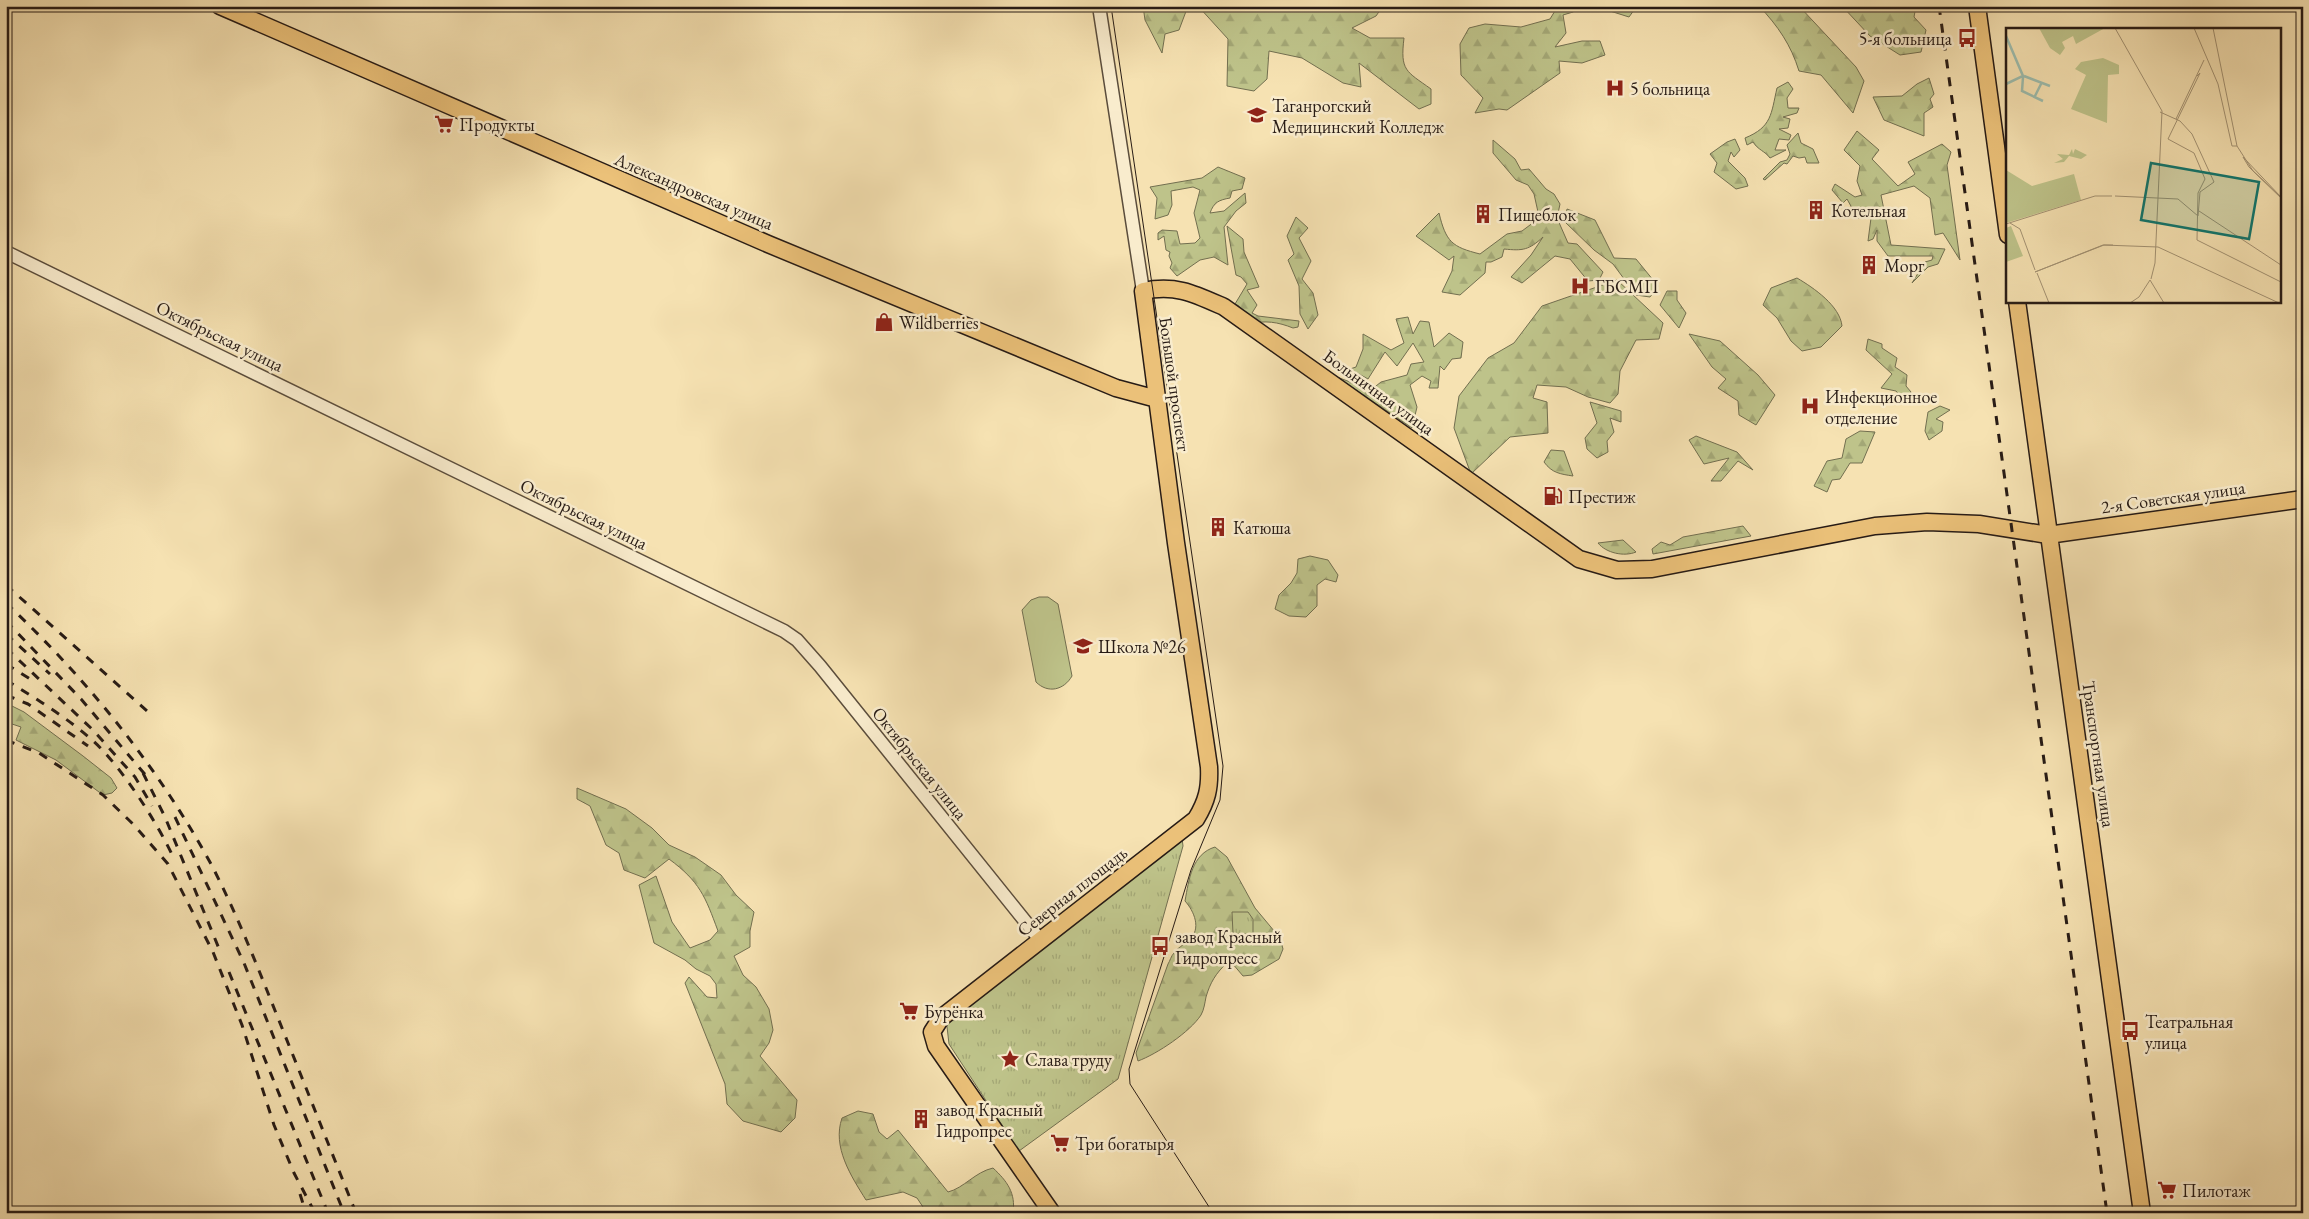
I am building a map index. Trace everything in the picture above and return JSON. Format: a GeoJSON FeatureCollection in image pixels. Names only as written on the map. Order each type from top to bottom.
{"type":"FeatureCollection","features":[{"type":"Feature","properties":{"kind":"main road","name":"Александровская улица"},"geometry":{"type":"LineString","coordinates":[[220,6],[846,278],[1116,388],[1157,399]]}},
{"type":"Feature","properties":{"kind":"main road"},"geometry":{"type":"LineString","coordinates":[[1977,6],[2006,220]]}},
{"type":"Feature","properties":{"kind":"main road","name":"Больничная улица"},"geometry":{"type":"LineString","coordinates":[[1143,291],[1163,288],[1188,291],[1224,307],[1579,559],[1617,570],[1652,569],[1875,526],[1927,522],[1979,524],[2048,535]]}},
{"type":"Feature","properties":{"kind":"main road","name":"Большой проспект"},"geometry":{"type":"LineString","coordinates":[[1143,291],[1210,766]]}},
{"type":"Feature","properties":{"kind":"main road","name":"Транспортная улица"},"geometry":{"type":"LineString","coordinates":[[2017,302],[2142,1213]]}},
{"type":"Feature","properties":{"kind":"main road","name":"2-я Советская улица"},"geometry":{"type":"LineString","coordinates":[[2048,535],[2303,499]]}},
{"type":"Feature","properties":{"kind":"main road","name":"Северная площадь"},"geometry":{"type":"LineString","coordinates":[[1052,1213],[936,1046],[932,1032],[941,1018],[1196,820],[1206,802],[1210,782],[1210,766]]}},
{"type":"Feature","properties":{"kind":"street","name":"Большой проспект"},"geometry":{"type":"LineString","coordinates":[[1099,6],[1143,291]]}},
{"type":"Feature","properties":{"kind":"street","name":"Октябрьская улица"},"geometry":{"type":"LineString","coordinates":[[6,252],[784,631],[797,640],[820,666],[1041,941]]}},
{"type":"Feature","properties":{"kind":"green space"},"geometry":{"type":"Polygon","coordinates":[[[1143,6],[1188,6],[1179,30],[1165,34],[1162,53],[1145,20],[1143,6]]]}},
{"type":"Feature","properties":{"kind":"green space"},"geometry":{"type":"Polygon","coordinates":[[[1198,6],[1383,6],[1376,16],[1352,28],[1370,38],[1404,38],[1404,64],[1410,74],[1431,89],[1431,104],[1419,109],[1359,63],[1361,87],[1343,83],[1302,58],[1269,51],[1267,79],[1254,91],[1227,86],[1228,39],[1198,6]]]}},
{"type":"Feature","properties":{"kind":"green space"},"geometry":{"type":"Polygon","coordinates":[[[1558,6],[1581,6],[1573,12],[1563,15],[1566,33],[1555,47],[1582,41],[1600,41],[1605,55],[1582,63],[1559,61],[1560,73],[1507,110],[1499,109],[1475,113],[1483,98],[1461,75],[1460,44],[1469,28],[1485,24],[1521,27],[1550,19],[1558,6]]]}},
{"type":"Feature","properties":{"kind":"green space"},"geometry":{"type":"Polygon","coordinates":[[[1609,6],[1637,6],[1629,17],[1610,11],[1609,6]]]}},
{"type":"Feature","properties":{"kind":"green space"},"geometry":{"type":"Polygon","coordinates":[[[1759,6],[1799,6],[1856,67],[1864,81],[1853,113],[1821,75],[1799,71],[1783,36],[1759,6]]]}},
{"type":"Feature","properties":{"kind":"green space"},"geometry":{"type":"Polygon","coordinates":[[[1842,6],[1916,6],[1914,17],[1926,30],[1921,52],[1900,55],[1870,36],[1842,6]]]}},
{"type":"Feature","properties":{"kind":"green space"},"geometry":{"type":"Polygon","coordinates":[[[1929,78],[1934,94],[1930,99],[1933,107],[1924,113],[1924,136],[1884,120],[1873,97],[1902,96],[1917,84],[1929,78]]]}},
{"type":"Feature","properties":{"kind":"green space"},"geometry":{"type":"Polygon","coordinates":[[[1788,82],[1793,89],[1787,98],[1788,108],[1799,108],[1797,113],[1783,117],[1790,119],[1788,128],[1779,129],[1791,135],[1789,140],[1779,139],[1775,150],[1786,150],[1770,158],[1753,142],[1747,145],[1745,138],[1761,129],[1769,119],[1777,88],[1788,82]]]}},
{"type":"Feature","properties":{"kind":"green space"},"geometry":{"type":"Polygon","coordinates":[[[1857,131],[1879,150],[1872,159],[1898,186],[1915,174],[1908,162],[1942,144],[1951,152],[1947,165],[1960,260],[1943,233],[1935,235],[1930,198],[1914,186],[1881,195],[1891,245],[1945,249],[1938,264],[1928,267],[1912,283],[1925,262],[1932,260],[1933,256],[1888,256],[1877,241],[1877,230],[1873,239],[1868,241],[1871,218],[1867,208],[1858,219],[1847,199],[1843,203],[1832,190],[1835,184],[1855,197],[1862,195],[1857,181],[1860,166],[1844,150],[1857,131]]]}},
{"type":"Feature","properties":{"kind":"green space"},"geometry":{"type":"Polygon","coordinates":[[[1798,133],[1801,143],[1813,149],[1819,163],[1807,163],[1805,157],[1793,156],[1787,164],[1784,163],[1765,180],[1763,179],[1780,162],[1787,160],[1790,154],[1787,145],[1798,133]]]}},
{"type":"Feature","properties":{"kind":"green space"},"geometry":{"type":"Polygon","coordinates":[[[1735,139],[1740,150],[1734,157],[1731,152],[1728,161],[1745,178],[1748,186],[1736,189],[1714,172],[1717,163],[1710,154],[1727,142],[1735,139]]]}},
{"type":"Feature","properties":{"kind":"green space"},"geometry":{"type":"Polygon","coordinates":[[[1493,140],[1515,159],[1521,170],[1529,169],[1546,189],[1554,194],[1560,204],[1557,218],[1568,243],[1577,244],[1603,272],[1599,280],[1588,281],[1570,259],[1555,256],[1522,283],[1511,277],[1531,255],[1543,237],[1534,245],[1525,249],[1504,249],[1502,257],[1486,262],[1485,273],[1460,295],[1442,292],[1452,271],[1454,256],[1449,260],[1416,236],[1439,213],[1444,231],[1452,242],[1463,249],[1480,254],[1507,234],[1522,231],[1534,222],[1538,212],[1534,194],[1528,185],[1516,180],[1493,153],[1493,140]]]}},
{"type":"Feature","properties":{"kind":"green space"},"geometry":{"type":"Polygon","coordinates":[[[1218,167],[1245,178],[1242,189],[1232,191],[1230,198],[1217,202],[1210,213],[1224,211],[1245,193],[1246,203],[1236,211],[1224,227],[1228,265],[1214,257],[1200,260],[1177,276],[1170,268],[1172,263],[1169,256],[1170,252],[1166,250],[1164,236],[1158,240],[1158,233],[1162,230],[1177,231],[1180,244],[1195,243],[1200,238],[1194,213],[1200,190],[1193,187],[1171,191],[1172,205],[1168,215],[1155,219],[1157,198],[1150,187],[1202,178],[1218,167]]]}},
{"type":"Feature","properties":{"kind":"green space"},"geometry":{"type":"Polygon","coordinates":[[[1567,209],[1595,220],[1614,258],[1636,259],[1658,286],[1650,297],[1636,295],[1613,264],[1594,250],[1565,222],[1567,209]]]}},
{"type":"Feature","properties":{"kind":"green space"},"geometry":{"type":"Polygon","coordinates":[[[1296,217],[1308,228],[1299,238],[1311,261],[1302,279],[1313,293],[1318,315],[1308,329],[1300,314],[1299,286],[1288,260],[1294,254],[1287,236],[1296,217]]]}},
{"type":"Feature","properties":{"kind":"green space"},"geometry":{"type":"Polygon","coordinates":[[[1227,226],[1243,239],[1244,252],[1259,287],[1247,290],[1257,305],[1252,313],[1258,316],[1299,321],[1298,327],[1293,328],[1271,322],[1249,324],[1239,306],[1235,304],[1247,284],[1241,277],[1236,275],[1227,226]]]}},
{"type":"Feature","properties":{"kind":"green space"},"geometry":{"type":"Polygon","coordinates":[[[1797,278],[1825,298],[1837,311],[1842,326],[1821,347],[1802,351],[1791,341],[1777,318],[1763,305],[1771,288],[1797,278]]]}},
{"type":"Feature","properties":{"kind":"green space"},"geometry":{"type":"Polygon","coordinates":[[[1617,280],[1663,323],[1659,339],[1636,340],[1620,371],[1618,394],[1610,403],[1588,397],[1566,387],[1537,385],[1533,398],[1547,402],[1548,433],[1510,437],[1471,474],[1454,428],[1459,396],[1488,358],[1514,343],[1542,306],[1617,280]]]}},
{"type":"Feature","properties":{"kind":"green space"},"geometry":{"type":"Polygon","coordinates":[[[1667,291],[1677,291],[1677,300],[1686,313],[1679,328],[1660,305],[1667,291]]]}},
{"type":"Feature","properties":{"kind":"green space"},"geometry":{"type":"Polygon","coordinates":[[[1408,317],[1413,334],[1420,321],[1429,322],[1434,347],[1449,333],[1463,342],[1461,358],[1452,359],[1444,370],[1440,366],[1438,388],[1429,388],[1431,381],[1422,376],[1410,385],[1417,407],[1412,428],[1337,377],[1371,390],[1381,382],[1407,375],[1411,364],[1424,362],[1413,343],[1397,366],[1385,352],[1368,379],[1350,369],[1356,367],[1363,349],[1363,334],[1391,350],[1404,343],[1396,319],[1408,317]]]}},
{"type":"Feature","properties":{"kind":"green space"},"geometry":{"type":"Polygon","coordinates":[[[1689,334],[1720,341],[1758,375],[1775,395],[1756,425],[1739,415],[1738,401],[1718,388],[1726,379],[1712,367],[1689,334]]]}},
{"type":"Feature","properties":{"kind":"green space"},"geometry":{"type":"Polygon","coordinates":[[[1868,339],[1882,344],[1882,348],[1897,358],[1895,367],[1907,375],[1906,386],[1911,392],[1907,404],[1896,391],[1881,388],[1892,374],[1866,350],[1868,339]]]}},
{"type":"Feature","properties":{"kind":"green space"},"geometry":{"type":"Polygon","coordinates":[[[1590,402],[1621,411],[1621,422],[1610,418],[1614,432],[1607,441],[1608,452],[1597,458],[1587,449],[1585,438],[1597,423],[1590,402]]]}},
{"type":"Feature","properties":{"kind":"green space"},"geometry":{"type":"Polygon","coordinates":[[[1940,406],[1950,410],[1936,419],[1943,422],[1942,431],[1929,440],[1925,431],[1928,412],[1940,406]]]}},
{"type":"Feature","properties":{"kind":"green space"},"geometry":{"type":"Polygon","coordinates":[[[1860,431],[1875,432],[1862,463],[1850,463],[1840,479],[1832,480],[1827,492],[1814,486],[1827,461],[1842,458],[1846,439],[1860,431]]]}},
{"type":"Feature","properties":{"kind":"green space"},"geometry":{"type":"Polygon","coordinates":[[[1696,436],[1737,452],[1753,470],[1738,461],[1721,481],[1711,481],[1729,458],[1704,464],[1689,440],[1696,436]]]}},
{"type":"Feature","properties":{"kind":"green space"},"geometry":{"type":"Polygon","coordinates":[[[1551,450],[1564,451],[1573,476],[1564,475],[1547,466],[1544,462],[1551,450]]]}},
{"type":"Feature","properties":{"kind":"green space"},"geometry":{"type":"Polygon","coordinates":[[[1743,526],[1751,536],[1653,554],[1652,549],[1661,542],[1670,545],[1683,537],[1743,526]]]}},
{"type":"Feature","properties":{"kind":"green space"},"geometry":{"type":"Polygon","coordinates":[[[1623,540],[1636,552],[1626,554],[1610,552],[1598,543],[1623,540]]]}},
{"type":"Feature","properties":{"kind":"green space"},"geometry":{"type":"Polygon","coordinates":[[[1310,556],[1328,560],[1338,575],[1336,582],[1325,579],[1317,585],[1317,606],[1306,617],[1289,616],[1275,609],[1279,595],[1291,583],[1297,573],[1298,559],[1310,556]]]}},
{"type":"Feature","properties":{"kind":"green space"},"geometry":{"type":"Polygon","coordinates":[[[1039,597],[1048,597],[1058,604],[1072,676],[1065,685],[1056,689],[1046,688],[1036,682],[1022,610],[1031,600],[1039,597]]]}},
{"type":"Feature","properties":{"kind":"green space"},"geometry":{"type":"Polygon","coordinates":[[[6,703],[24,712],[83,756],[111,778],[117,788],[112,793],[103,795],[56,760],[16,740],[21,727],[6,722],[6,703]]]}},
{"type":"Feature","properties":{"kind":"green space"},"geometry":{"type":"Polygon","coordinates":[[[577,788],[626,809],[652,828],[669,845],[695,857],[721,875],[736,895],[754,912],[750,931],[750,947],[734,956],[743,975],[756,987],[769,1009],[773,1030],[769,1043],[760,1056],[797,1100],[795,1118],[781,1132],[743,1121],[727,1104],[725,1084],[685,983],[689,977],[707,997],[717,998],[716,984],[710,976],[654,943],[639,885],[656,876],[672,922],[690,948],[710,940],[718,931],[700,890],[688,875],[669,859],[645,878],[624,870],[619,853],[606,845],[590,806],[577,799],[577,788]]]}},
{"type":"Feature","properties":{"kind":"green space"},"geometry":{"type":"Polygon","coordinates":[[[1182,838],[1183,846],[1118,1079],[1019,1151],[949,1044],[946,1018],[1182,838]]]}},
{"type":"Feature","properties":{"kind":"green space"},"geometry":{"type":"Polygon","coordinates":[[[1215,847],[1227,857],[1255,908],[1280,938],[1283,949],[1279,959],[1252,975],[1243,976],[1232,963],[1226,964],[1211,983],[1202,1013],[1196,1022],[1172,1042],[1138,1061],[1136,1053],[1168,964],[1175,951],[1193,936],[1195,931],[1194,915],[1185,901],[1193,868],[1201,855],[1215,847]]]}},
{"type":"Feature","properties":{"kind":"green space"},"geometry":{"type":"Polygon","coordinates":[[[1232,912],[1248,912],[1253,919],[1253,934],[1233,934],[1232,912]]]}},
{"type":"Feature","properties":{"kind":"green space"},"geometry":{"type":"Polygon","coordinates":[[[858,1111],[873,1114],[879,1132],[887,1139],[898,1130],[948,1192],[993,1168],[1012,1193],[1013,1213],[927,1213],[917,1198],[903,1192],[866,1200],[849,1171],[839,1140],[842,1118],[858,1111]]]}},
{"type":"Feature","properties":{"kind":"tram line"},"geometry":{"type":"LineString","coordinates":[[1111,6],[1223,766],[1220,800],[1191,870],[1129,1069],[1130,1084],[1213,1213]]}},
{"type":"Feature","properties":{"kind":"railway"},"geometry":{"type":"LineString","coordinates":[[1939,6],[2107,1213]]}},
{"type":"Feature","properties":{"kind":"railway"},"geometry":{"type":"LineString","coordinates":[[6,585],[147,711]]}},
{"type":"Feature","properties":{"kind":"railway"},"geometry":{"type":"LineString","coordinates":[[6,603],[65,662],[119,726],[168,793],[211,864],[253,957],[356,1213]]}},
{"type":"Feature","properties":{"kind":"railway"},"geometry":{"type":"LineString","coordinates":[[6,621],[81,699],[148,778]]}},
{"type":"Feature","properties":{"kind":"railway"},"geometry":{"type":"LineString","coordinates":[[6,634],[50,674]]}},
{"type":"Feature","properties":{"kind":"railway"},"geometry":{"type":"LineString","coordinates":[[6,648],[92,729],[135,777],[152,806]]}},
{"type":"Feature","properties":{"kind":"railway"},"geometry":{"type":"LineString","coordinates":[[6,664],[35,682]]}},
{"type":"Feature","properties":{"kind":"railway"},"geometry":{"type":"LineString","coordinates":[[6,680],[61,715],[102,750],[138,796],[159,829],[174,859]]}},
{"type":"Feature","properties":{"kind":"railway"},"geometry":{"type":"LineString","coordinates":[[6,695],[28,704],[88,746]]}},
{"type":"Feature","properties":{"kind":"railway"},"geometry":{"type":"LineString","coordinates":[[6,740],[39,753],[103,795],[134,825],[168,864],[213,952],[242,1025],[274,1125],[294,1173],[315,1213]]}},
{"type":"Feature","properties":{"kind":"railway"},"geometry":{"type":"LineString","coordinates":[[143,773],[165,817],[220,951]]}},
{"type":"Feature","properties":{"kind":"railway"},"geometry":{"type":"LineString","coordinates":[[175,817],[244,963],[344,1213]]}},
{"type":"Feature","properties":{"kind":"railway"},"geometry":{"type":"LineString","coordinates":[[229,972],[328,1213]]}},
{"type":"Feature","properties":{"kind":"railway"},"geometry":{"type":"LineString","coordinates":[[300,1194],[306,1213]]}},
{"type":"Feature","properties":{"kind":"place","name":"5-я больница"},"geometry":{"type":"Point","coordinates":[1967,38]}},
{"type":"Feature","properties":{"kind":"place","name":"5 больница"},"geometry":{"type":"Point","coordinates":[1615,88]}},
{"type":"Feature","properties":{"kind":"place","name":"Таганрогский Медицинский Колледж"},"geometry":{"type":"Point","coordinates":[1257,115]}},
{"type":"Feature","properties":{"kind":"place","name":"Продукты"},"geometry":{"type":"Point","coordinates":[444,124]}},
{"type":"Feature","properties":{"kind":"place","name":"Котельная"},"geometry":{"type":"Point","coordinates":[1816,210]}},
{"type":"Feature","properties":{"kind":"place","name":"Пищеблок"},"geometry":{"type":"Point","coordinates":[1483,214]}},
{"type":"Feature","properties":{"kind":"place","name":"Морг"},"geometry":{"type":"Point","coordinates":[1869,265]}},
{"type":"Feature","properties":{"kind":"place","name":"ГБСМП"},"geometry":{"type":"Point","coordinates":[1580,286]}},
{"type":"Feature","properties":{"kind":"place","name":"Wildberries"},"geometry":{"type":"Point","coordinates":[884,322]}},
{"type":"Feature","properties":{"kind":"place","name":"Инфекционное отделение"},"geometry":{"type":"Point","coordinates":[1810,406]}},
{"type":"Feature","properties":{"kind":"place","name":"Престиж"},"geometry":{"type":"Point","coordinates":[1553,496]}},
{"type":"Feature","properties":{"kind":"place","name":"Катюша"},"geometry":{"type":"Point","coordinates":[1218,527]}},
{"type":"Feature","properties":{"kind":"place","name":"Школа №26"},"geometry":{"type":"Point","coordinates":[1083,646]}},
{"type":"Feature","properties":{"kind":"place","name":"завод Красный Гидропресс"},"geometry":{"type":"Point","coordinates":[1160,946]}},
{"type":"Feature","properties":{"kind":"place","name":"Бурёнка"},"geometry":{"type":"Point","coordinates":[909,1011]}},
{"type":"Feature","properties":{"kind":"place","name":"Театральная улица"},"geometry":{"type":"Point","coordinates":[2130,1031]}},
{"type":"Feature","properties":{"kind":"place","name":"Слава труду"},"geometry":{"type":"Point","coordinates":[1010,1059]}},
{"type":"Feature","properties":{"kind":"place","name":"завод Красный Гидропрес"},"geometry":{"type":"Point","coordinates":[921,1119]}},
{"type":"Feature","properties":{"kind":"place","name":"Три богатыря"},"geometry":{"type":"Point","coordinates":[1060,1143]}},
{"type":"Feature","properties":{"kind":"place","name":"Пилотаж"},"geometry":{"type":"Point","coordinates":[2167,1190]}}]}
